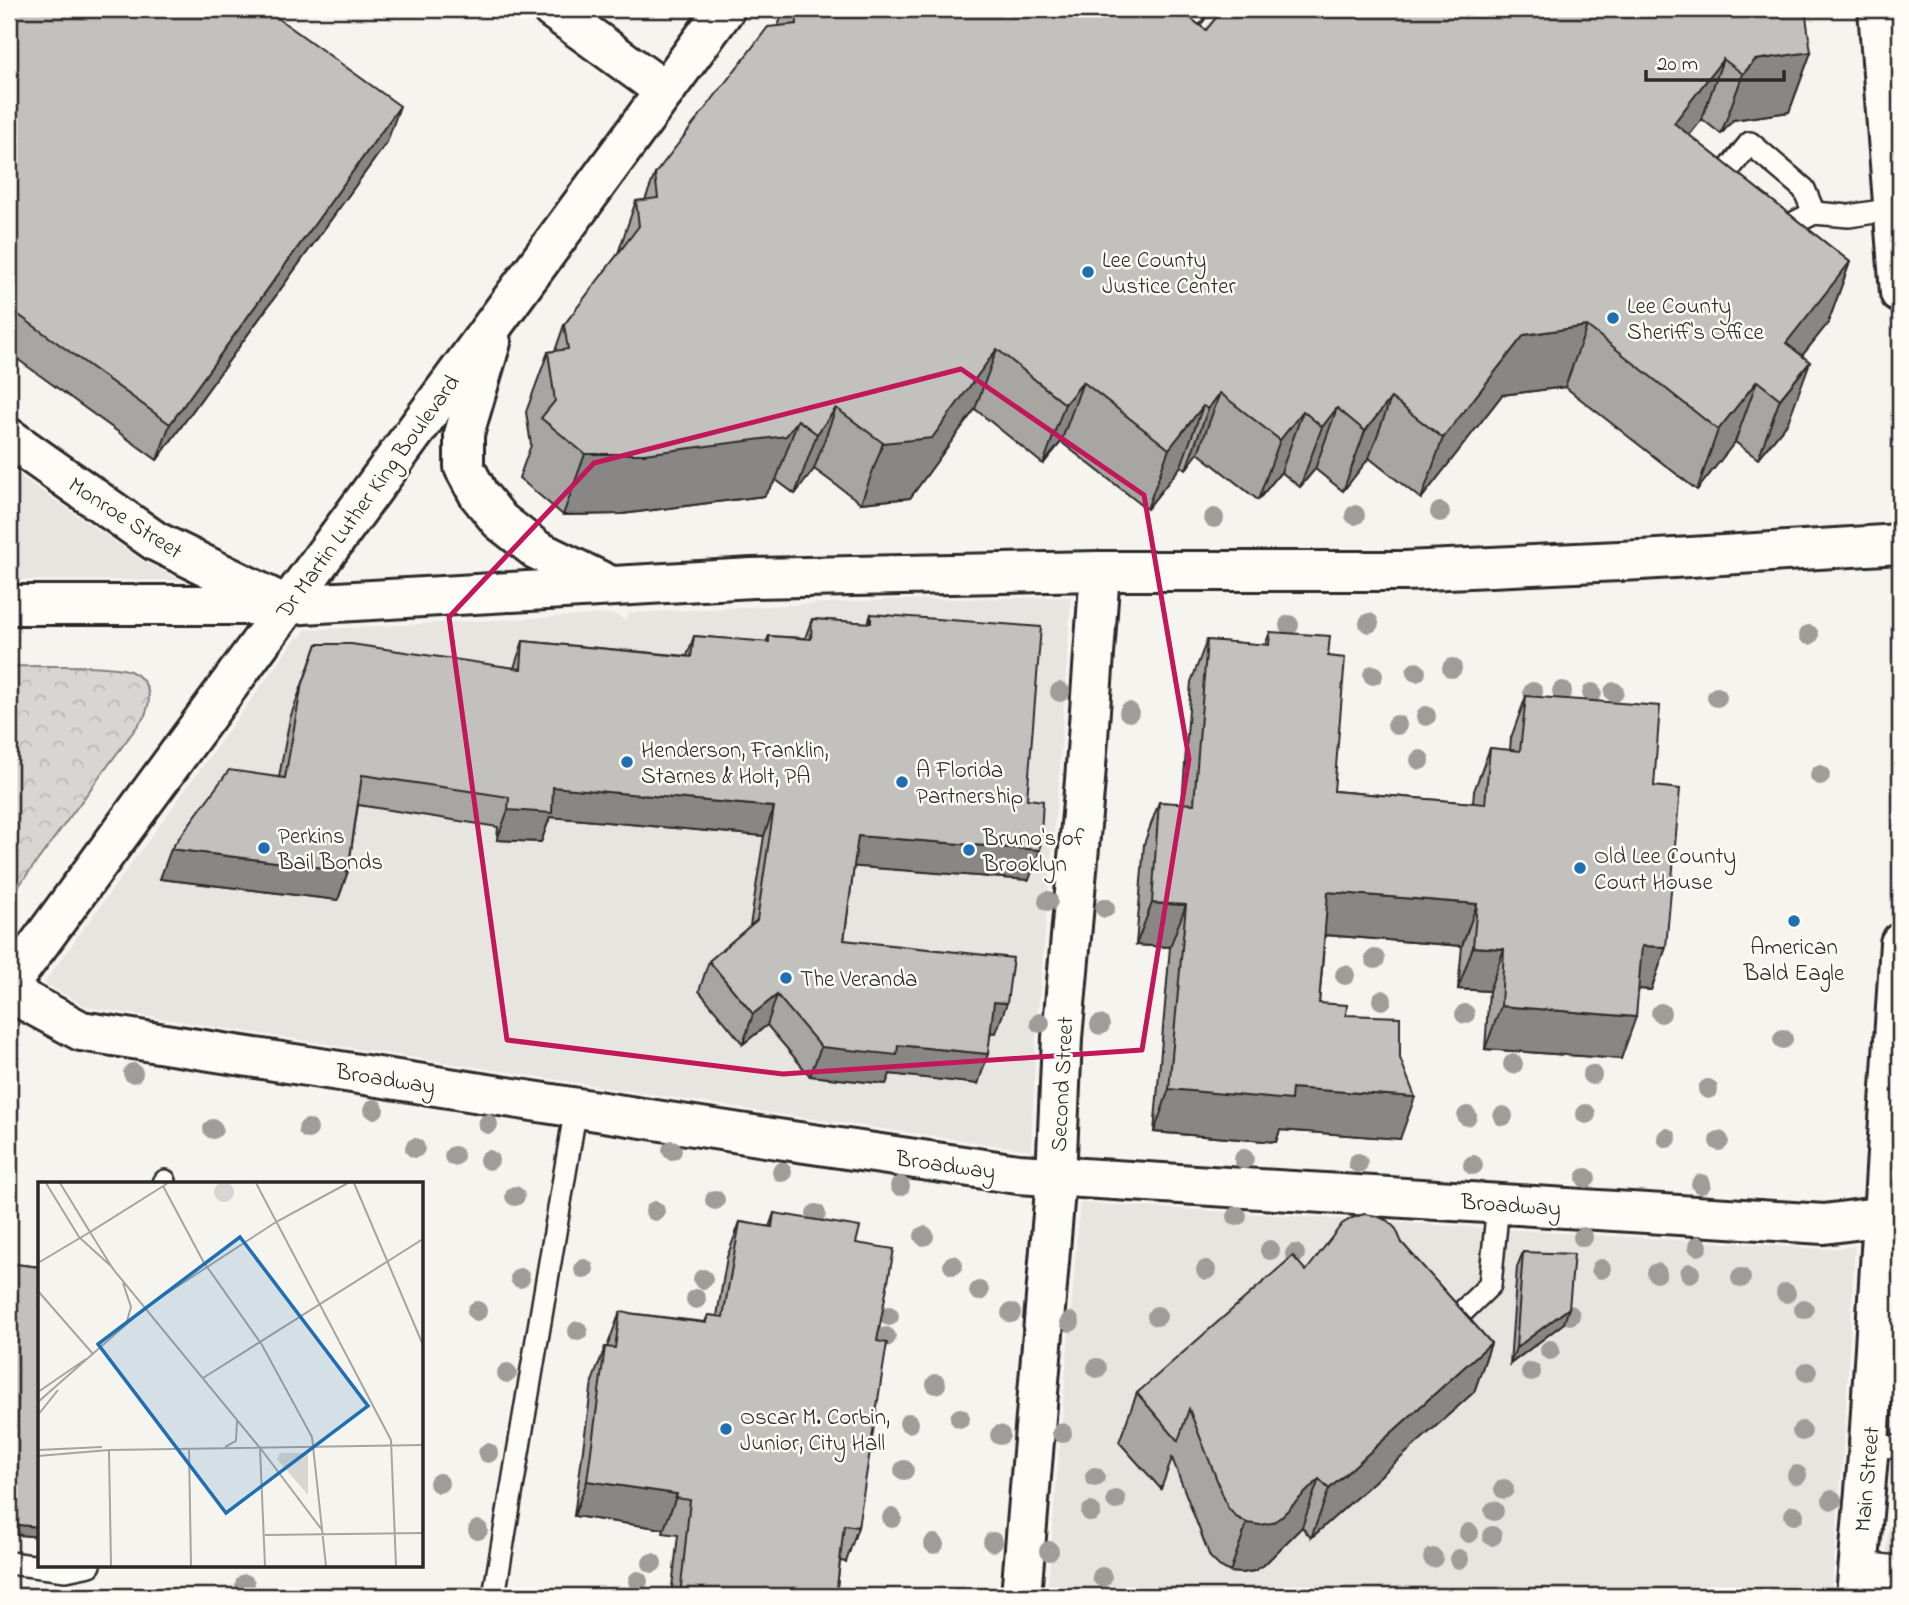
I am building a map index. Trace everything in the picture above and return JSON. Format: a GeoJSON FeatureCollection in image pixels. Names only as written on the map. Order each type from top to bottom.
{"type":"FeatureCollection","features":[{"type":"Feature","properties":{"kind":"street"},"geometry":{"type":"LineString","coordinates":[[552,9],[665,91]]}},
{"type":"Feature","properties":{"kind":"street","name":"Dr Martin Luther King Boulevard"},"geometry":{"type":"LineString","coordinates":[[9,985],[725,9]]}},
{"type":"Feature","properties":{"kind":"street"},"geometry":{"type":"LineString","coordinates":[[1878,9],[1899,272]]}},
{"type":"Feature","properties":{"kind":"street"},"geometry":{"type":"LineString","coordinates":[[499,317],[464,434],[464,467],[478,495],[500,521],[537,550],[611,586]]}},
{"type":"Feature","properties":{"kind":"street","name":"Monroe Street"},"geometry":{"type":"LineString","coordinates":[[9,438],[155,541],[286,605]]}},
{"type":"Feature","properties":{"kind":"street"},"geometry":{"type":"LineString","coordinates":[[9,605],[286,605],[752,578],[1100,571],[1405,571],[1900,544]]}},
{"type":"Feature","properties":{"kind":"street","name":"Second Street"},"geometry":{"type":"LineString","coordinates":[[1021,1596],[1056,1178],[1062,1038],[1100,571]]}},
{"type":"Feature","properties":{"kind":"street","name":"Main Street"},"geometry":{"type":"LineString","coordinates":[[1857,1582],[1885,1446],[1900,943]]}},
{"type":"Feature","properties":{"kind":"street","name":"Broadway"},"geometry":{"type":"LineString","coordinates":[[9,992],[81,1031],[918,1160],[1056,1178],[1160,1182],[1824,1224],[1892,1215]]}},
{"type":"Feature","properties":{"kind":"street"},"geometry":{"type":"LineString","coordinates":[[1857,1582],[1900,1573]]}},
{"type":"Feature","properties":{"kind":"lane"},"geometry":{"type":"LineString","coordinates":[[1735,198],[1717,184],[1750,143],[1804,189],[1814,213]]}},
{"type":"Feature","properties":{"kind":"lane"},"geometry":{"type":"LineString","coordinates":[[1753,213],[1790,225],[1814,213],[1849,216],[1894,209]]}},
{"type":"Feature","properties":{"kind":"lane"},"geometry":{"type":"LineString","coordinates":[[494,1596],[576,1107]]}},
{"type":"Feature","properties":{"kind":"lane"},"geometry":{"type":"LineString","coordinates":[[1454,1320],[1490,1285],[1498,1203]]}},
{"type":"Feature","properties":{"kind":"lane"},"geometry":{"type":"LineString","coordinates":[[9,1563],[66,1570],[85,1566]]}},
{"type":"Feature","properties":{"kind":"highlighted area"},"geometry":{"type":"Polygon","coordinates":[[[961,369],[1144,495],[1189,759],[1142,1050],[783,1074],[507,1040],[449,617],[594,463],[961,369]]]}},
{"type":"Feature","properties":{"kind":"shaded area"},"geometry":{"type":"Polygon","coordinates":[[[9,468],[141,560],[180,580],[9,580],[9,468]]]}},
{"type":"Feature","properties":{"kind":"shaded area"},"geometry":{"type":"Polygon","coordinates":[[[1071,597],[1059,775],[1036,1033],[1031,1150],[779,1114],[88,1007],[44,983],[297,637],[301,639],[305,630],[613,614],[626,620],[629,613],[888,600],[1071,597]]]}},
{"type":"Feature","properties":{"kind":"shaded area"},"geometry":{"type":"Polygon","coordinates":[[[1080,1203],[1824,1249],[1855,1246],[1844,1439],[1831,1596],[1047,1596],[1080,1203]]]}},
{"type":"Feature","properties":{"kind":"shaded area"},"geometry":{"type":"Polygon","coordinates":[[[1900,1370],[1900,1596],[1883,1596],[1895,1449],[1900,1370]]]}},
{"type":"Feature","properties":{"kind":"green space"},"geometry":{"type":"Polygon","coordinates":[[[9,666],[89,666],[130,671],[142,679],[149,697],[144,717],[9,899],[9,666]]]}},
{"type":"Feature","properties":{"kind":"building"},"geometry":{"type":"Polygon","coordinates":[[[9,9],[265,9],[400,106],[170,424],[9,308],[9,9]]]}},
{"type":"Feature","properties":{"kind":"building","name":"Lee County Justice Center"},"geometry":{"type":"Polygon","coordinates":[[[796,9],[1178,9],[1206,30],[1223,9],[1805,9],[1811,52],[1755,60],[1743,74],[1723,59],[1674,123],[1850,262],[1786,343],[1810,362],[1780,399],[1757,381],[1718,430],[1587,326],[1524,335],[1443,438],[1391,398],[1365,431],[1337,408],[1322,427],[1303,411],[1280,440],[1220,393],[1208,409],[1203,406],[1169,449],[1083,382],[1065,404],[997,349],[932,438],[883,443],[836,408],[817,434],[798,420],[786,436],[644,454],[585,454],[541,418],[555,401],[548,352],[568,349],[564,325],[639,226],[636,201],[658,198],[655,174],[768,27],[797,24],[796,9]]]}},
{"type":"Feature","properties":{"kind":"building"},"geometry":{"type":"Polygon","coordinates":[[[871,614],[1041,627],[1027,799],[1043,801],[1040,850],[858,836],[844,940],[1013,958],[1007,1003],[994,1002],[988,1054],[898,1045],[897,1055],[821,1047],[777,995],[753,1014],[709,961],[757,920],[774,807],[553,787],[552,813],[508,810],[509,797],[362,775],[348,871],[171,849],[229,770],[285,778],[301,689],[317,644],[351,644],[521,669],[523,641],[691,657],[694,636],[769,642],[769,636],[811,639],[812,619],[871,623],[871,614]]]}},
{"type":"Feature","properties":{"kind":"building"},"geometry":{"type":"Polygon","coordinates":[[[1270,632],[1330,636],[1328,656],[1345,658],[1334,791],[1485,804],[1490,748],[1520,751],[1526,696],[1660,706],[1654,786],[1680,789],[1666,947],[1642,946],[1636,1017],[1501,1006],[1504,949],[1473,947],[1477,904],[1328,892],[1319,1003],[1347,1005],[1346,1015],[1400,1017],[1400,1058],[1415,1097],[1292,1088],[1291,1100],[1169,1089],[1186,905],[1152,903],[1159,802],[1194,804],[1207,640],[1269,645],[1270,632]]]}},
{"type":"Feature","properties":{"kind":"building","name":"Oscar M. Corbin, Junior, City Hall"},"geometry":{"type":"Polygon","coordinates":[[[774,1213],[860,1227],[856,1243],[894,1249],[877,1341],[887,1343],[858,1527],[844,1525],[836,1596],[680,1596],[690,1500],[676,1498],[677,1494],[587,1481],[605,1347],[615,1348],[620,1312],[706,1323],[708,1315],[723,1317],[740,1222],[772,1227],[774,1213]]]}},
{"type":"Feature","properties":{"kind":"building"},"geometry":{"type":"Polygon","coordinates":[[[1364,1214],[1388,1221],[1396,1229],[1402,1243],[1491,1343],[1329,1489],[1319,1479],[1272,1523],[1247,1523],[1236,1517],[1228,1508],[1189,1409],[1178,1441],[1137,1393],[1293,1256],[1306,1271],[1342,1224],[1364,1214]]]}},
{"type":"Feature","properties":{"kind":"building"},"geometry":{"type":"Polygon","coordinates":[[[1523,1252],[1574,1254],[1569,1308],[1516,1348],[1523,1252]]]}},
{"type":"Feature","properties":{"kind":"building"},"geometry":{"type":"Polygon","coordinates":[[[15,1264],[38,1267],[38,1527],[9,1524],[9,1329],[15,1264]]]}},
{"type":"Feature","properties":{"kind":"place","name":"Lee County Justice Center"},"geometry":{"type":"Point","coordinates":[1088,272]}},
{"type":"Feature","properties":{"kind":"place","name":"Lee County Sheriff's Office"},"geometry":{"type":"Point","coordinates":[1613,318]}},
{"type":"Feature","properties":{"kind":"place","name":"Henderson, Franklin, Starnes & Holt, PA"},"geometry":{"type":"Point","coordinates":[627,762]}},
{"type":"Feature","properties":{"kind":"place","name":"A Florida Partnership"},"geometry":{"type":"Point","coordinates":[902,782]}},
{"type":"Feature","properties":{"kind":"place","name":"Perkins Bail Bonds"},"geometry":{"type":"Point","coordinates":[264,848]}},
{"type":"Feature","properties":{"kind":"place","name":"Bruno's of Brooklyn"},"geometry":{"type":"Point","coordinates":[969,850]}},
{"type":"Feature","properties":{"kind":"place","name":"Old Lee County Court House"},"geometry":{"type":"Point","coordinates":[1580,868]}},
{"type":"Feature","properties":{"kind":"place","name":"American Bald Eagle"},"geometry":{"type":"Point","coordinates":[1794,921]}},
{"type":"Feature","properties":{"kind":"place","name":"The Veranda"},"geometry":{"type":"Point","coordinates":[786,978]}},
{"type":"Feature","properties":{"kind":"place","name":"Oscar M. Corbin, Junior, City Hall"},"geometry":{"type":"Point","coordinates":[726,1429]}}]}
